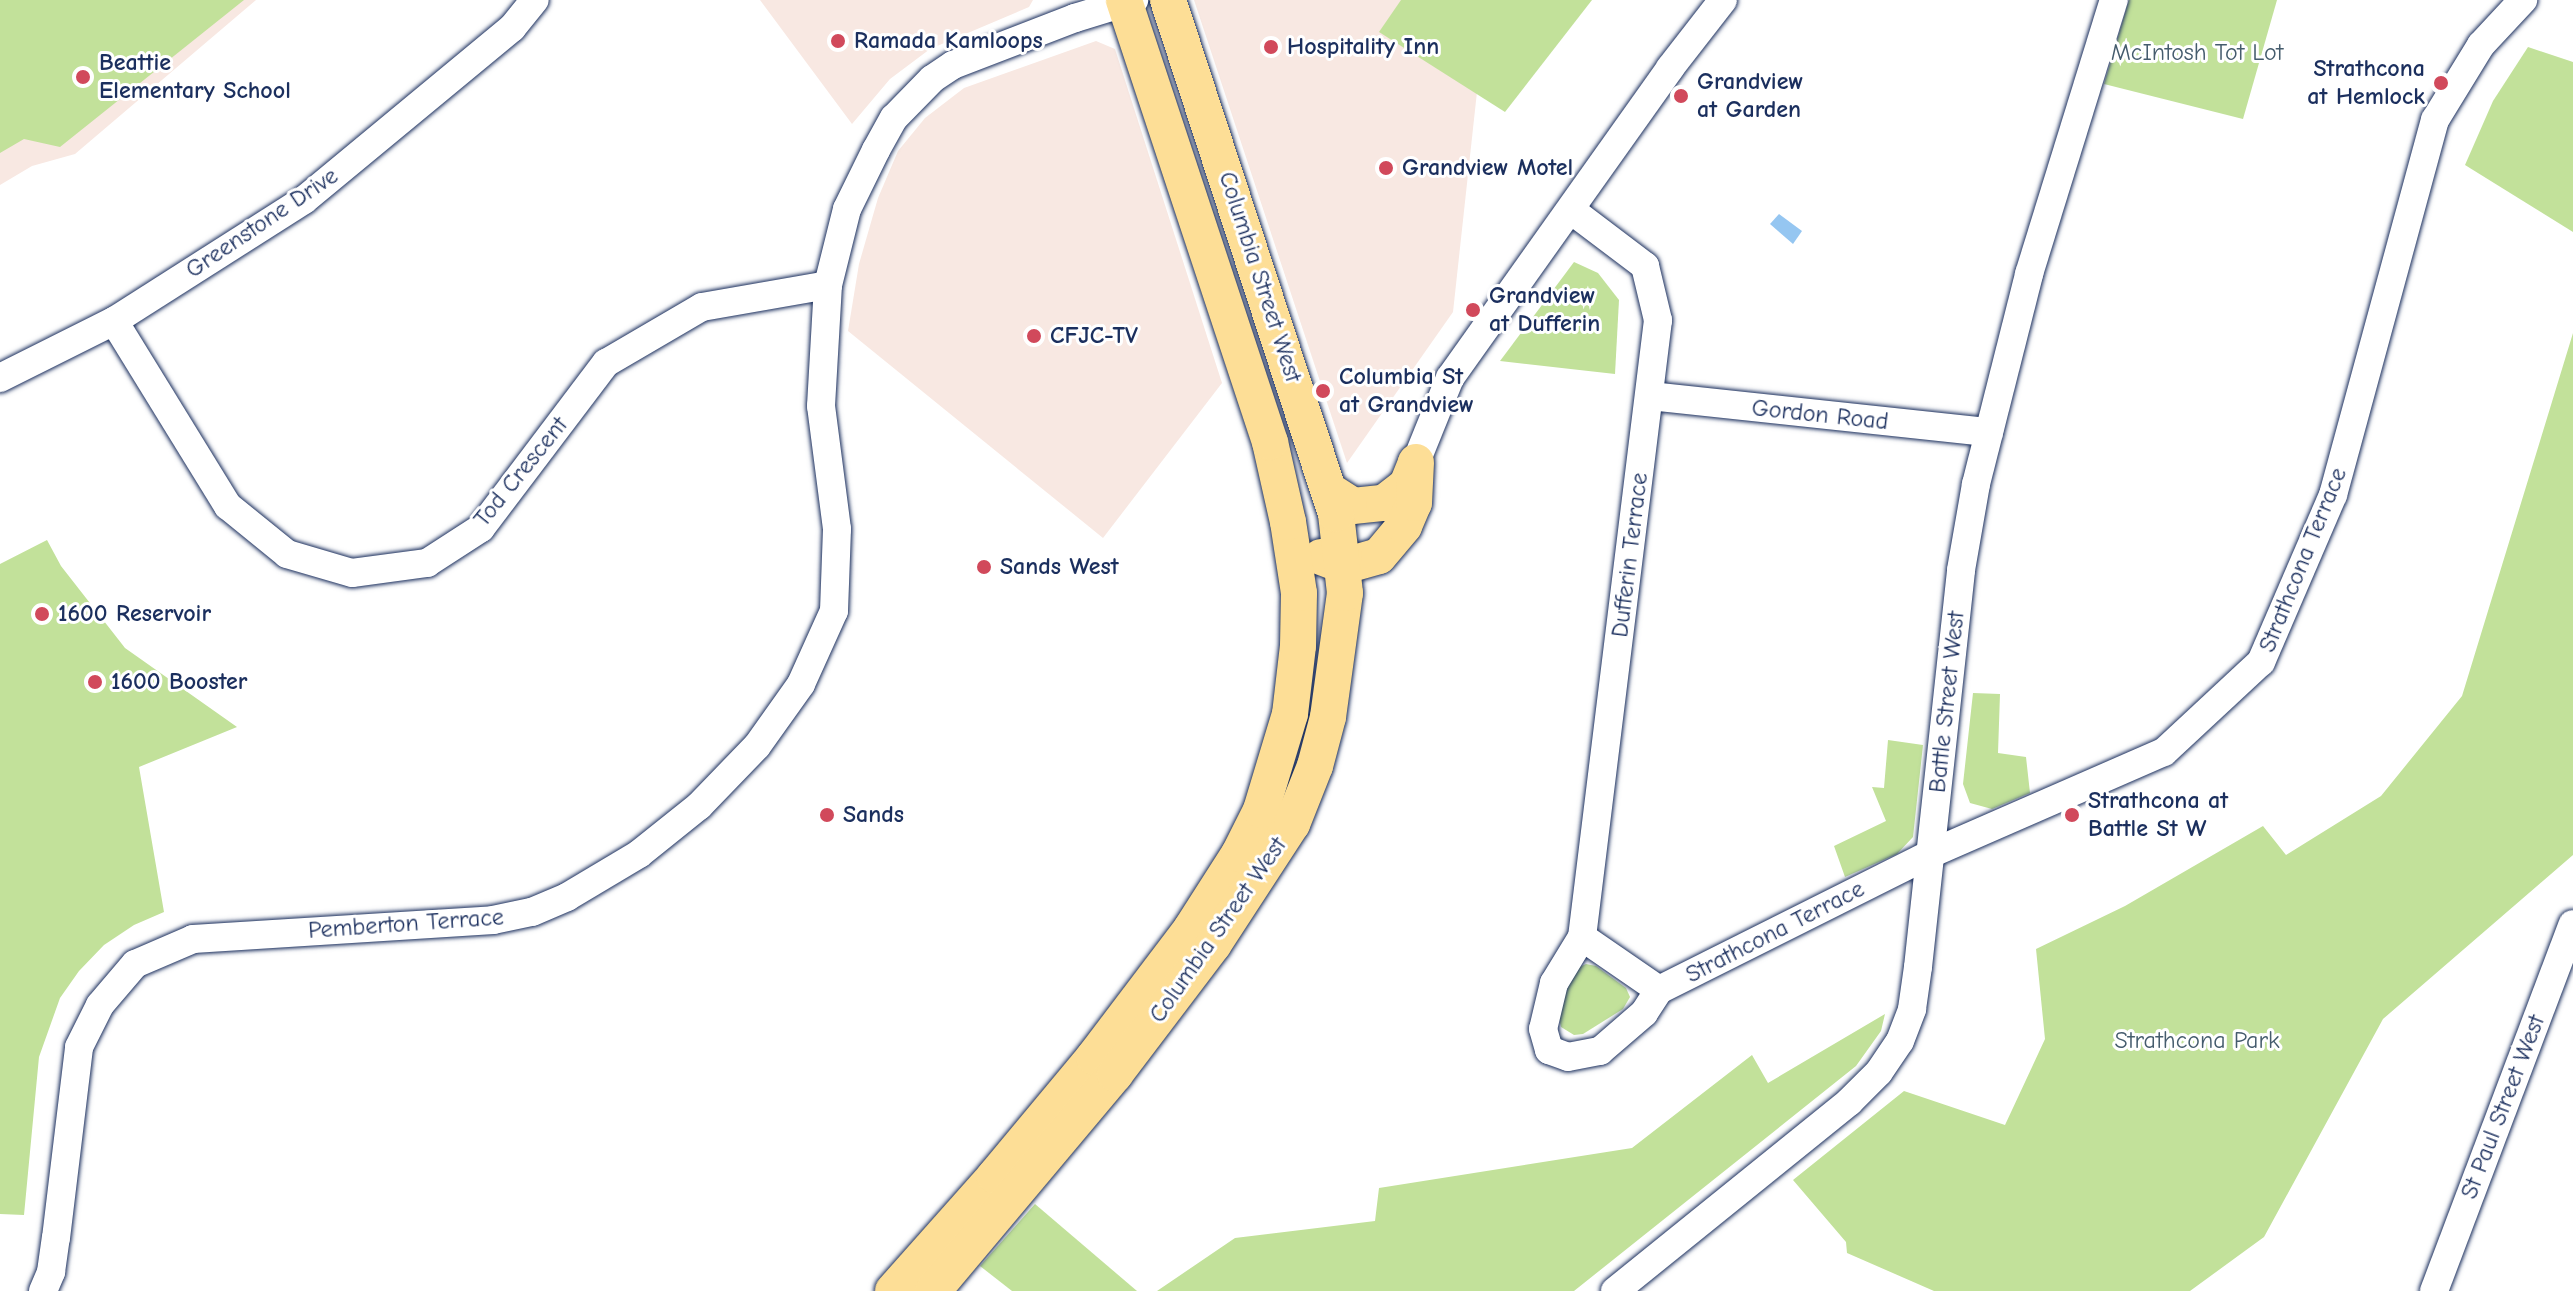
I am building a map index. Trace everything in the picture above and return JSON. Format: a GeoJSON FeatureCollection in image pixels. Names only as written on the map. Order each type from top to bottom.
{"type":"FeatureCollection","features":[{"type":"Feature","properties":{"kind":"main road","name":"Columbia Street West"},"geometry":{"type":"LineString","coordinates":[[933,1291],[1124,1062],[1213,945],[1292,824],[1315,766],[1328,717],[1339,649],[1344,566],[1330,491],[1168,0]]}},
{"type":"Feature","properties":{"kind":"main road","name":"Columbia Street West"},"geometry":{"type":"LineString","coordinates":[[893,1291],[995,1176],[1094,1057],[1191,929],[1239,854],[1270,784],[1290,714],[1299,593],[1293,548],[1270,442],[1128,1]]}},
{"type":"Feature","properties":{"kind":"main road"},"geometry":{"type":"LineString","coordinates":[[1330,491],[1353,506],[1384,503],[1407,485],[1416,462]]}},
{"type":"Feature","properties":{"kind":"main road"},"geometry":{"type":"LineString","coordinates":[[1293,548],[1344,566],[1379,556],[1404,526],[1414,503],[1416,462]]}},
{"type":"Feature","properties":{"kind":"street","name":"Greenstone Drive"},"geometry":{"type":"LineString","coordinates":[[0,378],[114,321],[304,200],[512,28],[535,0]]}},
{"type":"Feature","properties":{"kind":"street"},"geometry":{"type":"LineString","coordinates":[[1416,462],[1450,378],[1670,68],[1723,0]]}},
{"type":"Feature","properties":{"kind":"street","name":"Battle Street West"},"geometry":{"type":"LineString","coordinates":[[1615,1291],[1837,1112],[1879,1072],[1900,1041],[1912,1009],[1961,570],[1989,432],[2029,274],[2114,0]]}},
{"type":"Feature","properties":{"kind":"street","name":"Strathcona Terrace"},"geometry":{"type":"LineString","coordinates":[[1549,1050],[1568,1057],[1600,1051],[1644,1013],[1659,990],[1930,854],[2164,752],[2261,662],[2333,495],[2435,120],[2481,45],[2523,0]]}},
{"type":"Feature","properties":{"kind":"street","name":"Pemberton Terrace"},"geometry":{"type":"LineString","coordinates":[[43,1291],[51,1272],[79,1047],[100,1005],[135,964],[193,939],[493,920],[532,912],[567,897],[639,854],[699,806],[757,746],[801,684],[834,611],[837,529],[821,406],[828,285],[847,209],[894,118],[932,79],[953,65],[1072,9],[1128,1]]}},
{"type":"Feature","properties":{"kind":"street","name":"Dufferin Terrace"},"geometry":{"type":"LineString","coordinates":[[1549,1050],[1543,1029],[1554,983],[1582,937],[1658,320],[1645,266],[1571,210]]}},
{"type":"Feature","properties":{"kind":"street","name":"Tod Crescent"},"geometry":{"type":"LineString","coordinates":[[114,321],[228,506],[287,554],[352,573],[427,563],[481,528],[606,363],[702,307],[828,285]]}},
{"type":"Feature","properties":{"kind":"street","name":"Gordon Road"},"geometry":{"type":"LineString","coordinates":[[1650,396],[1989,432]]}},
{"type":"Feature","properties":{"kind":"street","name":"St Paul Street West"},"geometry":{"type":"LineString","coordinates":[[2434,1291],[2573,924]]}},
{"type":"Feature","properties":{"kind":"street","name":"Strathcona Terrace"},"geometry":{"type":"LineString","coordinates":[[1582,937],[1659,990]]}},
{"type":"Feature","properties":{"kind":"shaded area","name":"Beattie Elementary School"},"geometry":{"type":"Polygon","coordinates":[[[0,0],[256,0],[75,154],[32,166],[0,185],[0,0]]]}},
{"type":"Feature","properties":{"kind":"shaded area"},"geometry":{"type":"Polygon","coordinates":[[[760,0],[1033,0],[1029,7],[930,49],[890,79],[852,124],[760,0]]]}},
{"type":"Feature","properties":{"kind":"shaded area"},"geometry":{"type":"Polygon","coordinates":[[[1194,0],[1487,0],[1453,312],[1347,463],[1194,0]]]}},
{"type":"Feature","properties":{"kind":"shaded area"},"geometry":{"type":"Polygon","coordinates":[[[1096,41],[1115,49],[1222,383],[1103,538],[848,331],[859,264],[878,198],[898,151],[925,118],[964,88],[1096,41]]]}},
{"type":"Feature","properties":{"kind":"green space","name":"Beattie Elementary School"},"geometry":{"type":"Polygon","coordinates":[[[0,0],[244,0],[60,147],[24,139],[0,153],[0,0]]]}},
{"type":"Feature","properties":{"kind":"green space"},"geometry":{"type":"Polygon","coordinates":[[[1401,0],[1592,0],[1505,112],[1379,32],[1401,0]]]}},
{"type":"Feature","properties":{"kind":"green space","name":"McIntosh Tot Lot"},"geometry":{"type":"Polygon","coordinates":[[[2129,0],[2277,0],[2243,119],[2104,84],[2129,0]]]}},
{"type":"Feature","properties":{"kind":"green space"},"geometry":{"type":"Polygon","coordinates":[[[2528,47],[2573,62],[2573,232],[2465,165],[2493,101],[2528,47]]]}},
{"type":"Feature","properties":{"kind":"green space"},"geometry":{"type":"Polygon","coordinates":[[[1574,262],[1598,273],[1619,300],[1615,374],[1500,361],[1574,262]]]}},
{"type":"Feature","properties":{"kind":"green space","name":"Strathcona Park"},"geometry":{"type":"Polygon","coordinates":[[[2573,333],[2573,855],[2383,1019],[2264,1237],[2190,1291],[1934,1291],[1847,1253],[1846,1242],[1793,1180],[1904,1091],[2005,1125],[2045,1039],[2036,949],[2125,906],[2263,826],[2286,855],[2381,796],[2462,696],[2573,333]]]}},
{"type":"Feature","properties":{"kind":"green space"},"geometry":{"type":"Polygon","coordinates":[[[47,540],[61,566],[125,648],[237,727],[139,767],[164,912],[134,925],[104,945],[79,971],[60,998],[39,1057],[24,1215],[0,1214],[0,564],[47,540]]]}},
{"type":"Feature","properties":{"kind":"green space"},"geometry":{"type":"Polygon","coordinates":[[[1973,693],[2000,694],[1998,753],[2026,757],[2030,793],[1992,809],[1970,803],[1963,784],[1973,693]]]}},
{"type":"Feature","properties":{"kind":"green space"},"geometry":{"type":"Polygon","coordinates":[[[1888,740],[1923,745],[1913,837],[1897,854],[1845,877],[1834,846],[1886,821],[1872,787],[1884,788],[1888,740]]]}},
{"type":"Feature","properties":{"kind":"green space"},"geometry":{"type":"Polygon","coordinates":[[[1586,964],[1596,966],[1626,988],[1630,997],[1623,1009],[1583,1034],[1574,1035],[1561,1027],[1559,1018],[1567,973],[1586,964]]]}},
{"type":"Feature","properties":{"kind":"green space"},"geometry":{"type":"Polygon","coordinates":[[[1885,1014],[1881,1031],[1856,1066],[1574,1291],[1157,1291],[1235,1238],[1375,1221],[1379,1188],[1632,1148],[1752,1055],[1768,1083],[1885,1014]]]}},
{"type":"Feature","properties":{"kind":"green space"},"geometry":{"type":"Polygon","coordinates":[[[1035,1204],[1137,1291],[1012,1291],[980,1266],[1035,1204]]]}},
{"type":"Feature","properties":{"kind":"water"},"geometry":{"type":"Polygon","coordinates":[[[1779,214],[1802,231],[1793,244],[1770,224],[1779,214]]]}},
{"type":"Feature","properties":{"kind":"place","name":"Ramada Kamloops"},"geometry":{"type":"Point","coordinates":[838,41]}},
{"type":"Feature","properties":{"kind":"place","name":"Hospitality Inn"},"geometry":{"type":"Point","coordinates":[1271,47]}},
{"type":"Feature","properties":{"kind":"place","name":"Beattie Elementary School"},"geometry":{"type":"Point","coordinates":[83,77]}},
{"type":"Feature","properties":{"kind":"place","name":"Strathcona at Hemlock"},"geometry":{"type":"Point","coordinates":[2441,83]}},
{"type":"Feature","properties":{"kind":"place","name":"Grandview at Garden"},"geometry":{"type":"Point","coordinates":[1681,96]}},
{"type":"Feature","properties":{"kind":"place","name":"Grandview Motel"},"geometry":{"type":"Point","coordinates":[1386,168]}},
{"type":"Feature","properties":{"kind":"place","name":"Grandview at Dufferin"},"geometry":{"type":"Point","coordinates":[1473,310]}},
{"type":"Feature","properties":{"kind":"place","name":"CFJC-TV"},"geometry":{"type":"Point","coordinates":[1034,336]}},
{"type":"Feature","properties":{"kind":"place","name":"Columbia St at Grandview"},"geometry":{"type":"Point","coordinates":[1323,391]}},
{"type":"Feature","properties":{"kind":"place","name":"Sands West"},"geometry":{"type":"Point","coordinates":[984,567]}},
{"type":"Feature","properties":{"kind":"place","name":"1600 Reservoir"},"geometry":{"type":"Point","coordinates":[42,614]}},
{"type":"Feature","properties":{"kind":"place","name":"1600 Booster"},"geometry":{"type":"Point","coordinates":[95,682]}},
{"type":"Feature","properties":{"kind":"place","name":"Sands"},"geometry":{"type":"Point","coordinates":[827,815]}},
{"type":"Feature","properties":{"kind":"place","name":"Strathcona at Battle St W"},"geometry":{"type":"Point","coordinates":[2072,815]}}]}
